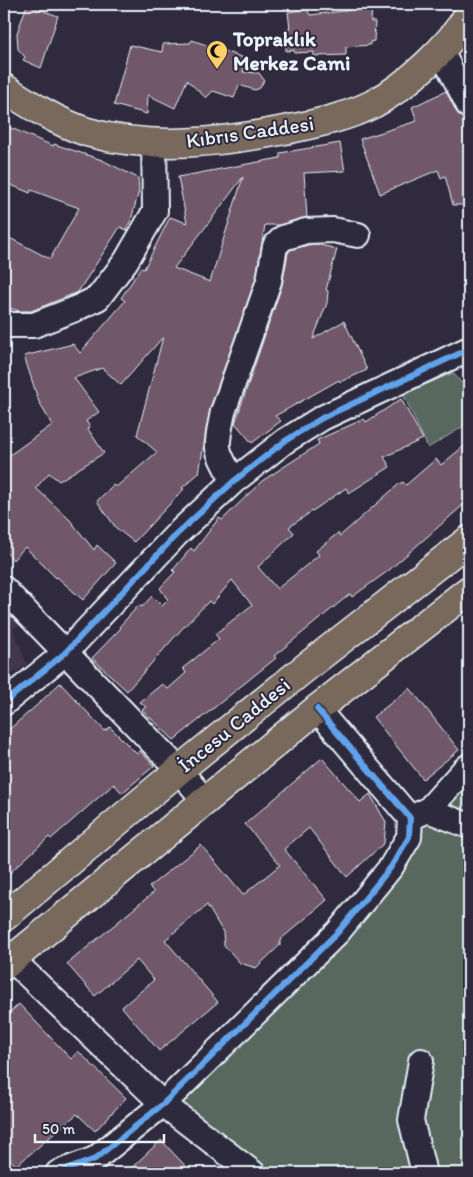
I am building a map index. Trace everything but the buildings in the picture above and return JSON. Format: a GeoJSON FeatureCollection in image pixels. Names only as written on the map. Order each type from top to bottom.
{"type":"FeatureCollection","features":[{"type":"Feature","properties":{"kind":"main road","name":"Kıbrıs Caddesi"},"geometry":{"type":"LineString","coordinates":[[4,88],[42,113],[87,131],[121,139],[194,143],[257,136],[347,115],[374,103],[403,84],[441,50],[469,14]]}},
{"type":"Feature","properties":{"kind":"main road","name":"İncesu Caddesi"},"geometry":{"type":"LineString","coordinates":[[4,917],[178,770],[304,668],[469,540]]}},
{"type":"Feature","properties":{"kind":"main road","name":"İncesu Caddesi"},"geometry":{"type":"LineString","coordinates":[[6,959],[205,801],[317,709],[469,590]]}},
{"type":"Feature","properties":{"kind":"street"},"geometry":{"type":"LineString","coordinates":[[441,50],[469,106]]}},
{"type":"Feature","properties":{"kind":"street"},"geometry":{"type":"LineString","coordinates":[[4,322],[11,325],[34,325],[98,298],[126,261],[155,211],[154,142]]}},
{"type":"Feature","properties":{"kind":"street"},"geometry":{"type":"LineString","coordinates":[[234,480],[222,460],[218,448],[220,429],[223,412],[269,281],[275,246],[283,238],[306,231],[333,230],[358,235]]}},
{"type":"Feature","properties":{"kind":"street"},"geometry":{"type":"LineString","coordinates":[[4,703],[66,653],[178,534],[234,480],[285,441],[322,418],[467,354]]}},
{"type":"Feature","properties":{"kind":"street"},"geometry":{"type":"LineString","coordinates":[[4,589],[178,770],[205,801]]}},
{"type":"Feature","properties":{"kind":"street"},"geometry":{"type":"LineString","coordinates":[[317,709],[419,814],[469,826]]}},
{"type":"Feature","properties":{"kind":"street"},"geometry":{"type":"LineString","coordinates":[[58,1173],[95,1159],[163,1104],[338,932],[391,866],[409,837],[419,814],[469,766]]}},
{"type":"Feature","properties":{"kind":"street"},"geometry":{"type":"LineString","coordinates":[[6,959],[163,1104],[253,1173]]}},
{"type":"Feature","properties":{"kind":"street"},"geometry":{"type":"LineString","coordinates":[[421,1061],[411,1120],[424,1173]]}},
{"type":"Feature","properties":{"kind":"shaded area"},"geometry":{"type":"Polygon","coordinates":[[[4,599],[22,624],[13,629],[27,665],[4,679],[4,599]]]}},
{"type":"Feature","properties":{"kind":"green space"},"geometry":{"type":"Polygon","coordinates":[[[453,373],[469,391],[469,423],[428,448],[403,394],[453,373]]]}},
{"type":"Feature","properties":{"kind":"green space"},"geometry":{"type":"Polygon","coordinates":[[[469,766],[469,1173],[253,1173],[163,1104],[338,932],[409,837],[469,766]]]}},
{"type":"Feature","properties":{"kind":"cycle path"},"geometry":{"type":"LineString","coordinates":[[4,703],[65,653],[177,534],[234,481],[285,441],[322,418],[469,349]]}},
{"type":"Feature","properties":{"kind":"cycle path"},"geometry":{"type":"LineString","coordinates":[[58,1173],[95,1159],[163,1104],[338,932],[391,867],[409,837],[410,818],[317,709]]}},
{"type":"Feature","properties":{"kind":"place","name":"Topraklık Merkez Cami"},"geometry":{"type":"Point","coordinates":[217,70]}}]}
